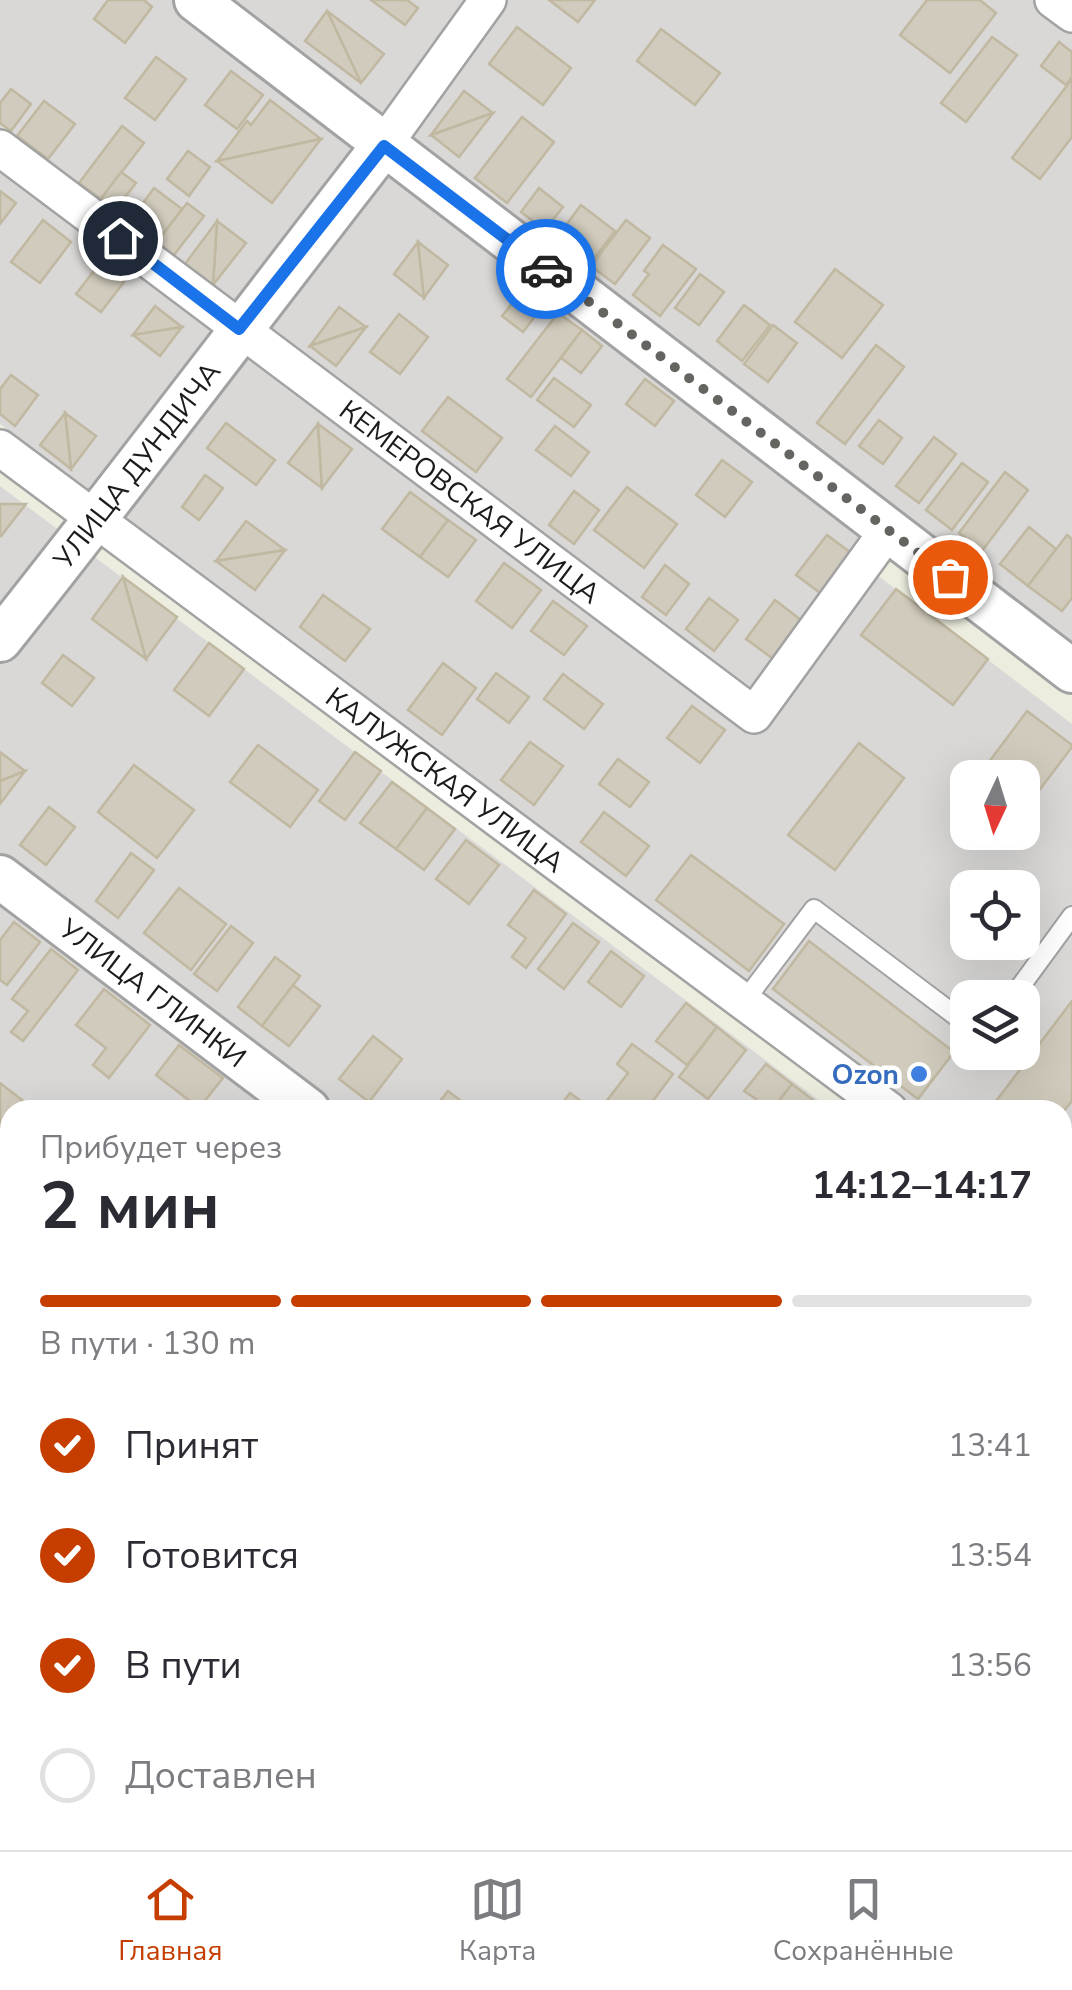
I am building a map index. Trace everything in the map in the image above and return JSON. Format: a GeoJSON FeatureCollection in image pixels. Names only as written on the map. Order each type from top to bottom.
{"type":"FeatureCollection","features":[{"type":"Feature","properties":{"kind":"street"},"geometry":{"type":"LineString","coordinates":[[196,0],[1072,672]]}},
{"type":"Feature","properties":{"kind":"street","name":"УЛИЦА ДУНДИЧА"},"geometry":{"type":"LineString","coordinates":[[0,640],[384,146],[488,0]]}},
{"type":"Feature","properties":{"kind":"street"},"geometry":{"type":"LineString","coordinates":[[1053,0],[1072,14]]}},
{"type":"Feature","properties":{"kind":"street","name":"КЕМЕРОВСКАЯ УЛИЦА"},"geometry":{"type":"LineString","coordinates":[[0,148],[754,715],[889,529]]}},
{"type":"Feature","properties":{"kind":"street","name":"КАЛУЖСКАЯ УЛИЦА"},"geometry":{"type":"LineString","coordinates":[[0,448],[876,1100]]}},
{"type":"Feature","properties":{"kind":"street","name":"УЛИЦА ГЛИНКИ"},"geometry":{"type":"LineString","coordinates":[[0,877],[295,1100]]}},
{"type":"Feature","properties":{"kind":"lane"},"geometry":{"type":"LineString","coordinates":[[744,1002],[814,909],[950,1011]]}},
{"type":"Feature","properties":{"kind":"lane"},"geometry":{"type":"LineString","coordinates":[[1025,980],[1072,916]]}},
{"type":"Feature","properties":{"kind":"shaded area"},"geometry":{"type":"Polygon","coordinates":[[[0,0],[1072,0],[1072,647],[901,513],[864,565],[1072,724],[1072,1100],[904,1100],[0,424],[0,0]]]}},
{"type":"Feature","properties":{"kind":"shaded area"},"geometry":{"type":"Polygon","coordinates":[[[0,486],[819,1100],[0,1100],[0,486]]]}},
{"type":"Feature","properties":{"kind":"building"},"geometry":{"type":"Polygon","coordinates":[[[108,0],[144,0],[152,7],[125,43],[94,19],[108,0]]]}},
{"type":"Feature","properties":{"kind":"building"},"geometry":{"type":"Polygon","coordinates":[[[371,0],[407,0],[418,8],[405,25],[371,0]]]}},
{"type":"Feature","properties":{"kind":"building"},"geometry":{"type":"Polygon","coordinates":[[[549,0],[595,0],[578,22],[549,0]]]}},
{"type":"Feature","properties":{"kind":"building"},"geometry":{"type":"Polygon","coordinates":[[[927,0],[980,0],[996,13],[950,73],[900,35],[927,0]]]}},
{"type":"Feature","properties":{"kind":"building"},"geometry":{"type":"Polygon","coordinates":[[[327,11],[384,54],[361,83],[327,11]]]}},
{"type":"Feature","properties":{"kind":"building"},"geometry":{"type":"Polygon","coordinates":[[[327,11],[361,83],[305,41],[327,11]]]}},
{"type":"Feature","properties":{"kind":"building"},"geometry":{"type":"Polygon","coordinates":[[[517,27],[571,68],[543,105],[489,64],[517,27]]]}},
{"type":"Feature","properties":{"kind":"building"},"geometry":{"type":"Polygon","coordinates":[[[661,29],[720,73],[695,105],[637,61],[661,29]]]}},
{"type":"Feature","properties":{"kind":"building"},"geometry":{"type":"Polygon","coordinates":[[[992,37],[1017,55],[966,122],[941,103],[992,37]]]}},
{"type":"Feature","properties":{"kind":"building"},"geometry":{"type":"Polygon","coordinates":[[[1059,42],[1072,52],[1072,77],[1066,85],[1041,66],[1059,42]]]}},
{"type":"Feature","properties":{"kind":"building"},"geometry":{"type":"Polygon","coordinates":[[[156,57],[186,79],[155,120],[125,98],[156,57]]]}},
{"type":"Feature","properties":{"kind":"building"},"geometry":{"type":"Polygon","coordinates":[[[231,71],[263,95],[237,129],[205,105],[231,71]]]}},
{"type":"Feature","properties":{"kind":"building"},"geometry":{"type":"Polygon","coordinates":[[[1072,79],[1072,137],[1040,179],[1012,158],[1072,79]]]}},
{"type":"Feature","properties":{"kind":"building"},"geometry":{"type":"Polygon","coordinates":[[[11,89],[31,104],[11,131],[0,123],[0,103],[11,89]]]}},
{"type":"Feature","properties":{"kind":"building"},"geometry":{"type":"Polygon","coordinates":[[[464,91],[493,113],[431,135],[464,91]]]}},
{"type":"Feature","properties":{"kind":"building"},"geometry":{"type":"Polygon","coordinates":[[[270,100],[321,139],[217,161],[247,121],[251,125],[270,100]]]}},
{"type":"Feature","properties":{"kind":"building"},"geometry":{"type":"Polygon","coordinates":[[[44,101],[75,124],[48,159],[17,136],[44,101]]]}},
{"type":"Feature","properties":{"kind":"building"},"geometry":{"type":"Polygon","coordinates":[[[493,113],[459,157],[431,135],[493,113]]]}},
{"type":"Feature","properties":{"kind":"building"},"geometry":{"type":"Polygon","coordinates":[[[522,117],[554,142],[507,203],[475,178],[522,117]]]}},
{"type":"Feature","properties":{"kind":"building"},"geometry":{"type":"Polygon","coordinates":[[[122,126],[144,143],[101,199],[79,183],[122,126]]]}},
{"type":"Feature","properties":{"kind":"building"},"geometry":{"type":"Polygon","coordinates":[[[321,139],[272,203],[217,161],[321,139]]]}},
{"type":"Feature","properties":{"kind":"building"},"geometry":{"type":"Polygon","coordinates":[[[188,151],[210,167],[189,196],[167,179],[188,151]]]}},
{"type":"Feature","properties":{"kind":"building"},"geometry":{"type":"Polygon","coordinates":[[[121,172],[136,183],[115,210],[101,199],[121,172]]]}},
{"type":"Feature","properties":{"kind":"building"},"geometry":{"type":"Polygon","coordinates":[[[154,188],[182,209],[157,242],[130,221],[154,188]]]}},
{"type":"Feature","properties":{"kind":"building"},"geometry":{"type":"Polygon","coordinates":[[[539,188],[563,207],[545,230],[521,212],[539,188]]]}},
{"type":"Feature","properties":{"kind":"building"},"geometry":{"type":"Polygon","coordinates":[[[0,191],[16,203],[0,224],[0,191]]]}},
{"type":"Feature","properties":{"kind":"building"},"geometry":{"type":"Polygon","coordinates":[[[187,203],[204,216],[174,255],[157,242],[187,203]]]}},
{"type":"Feature","properties":{"kind":"building"},"geometry":{"type":"Polygon","coordinates":[[[581,205],[615,231],[589,265],[555,240],[581,205]]]}},
{"type":"Feature","properties":{"kind":"building"},"geometry":{"type":"Polygon","coordinates":[[[43,220],[71,242],[40,283],[11,262],[43,220]]]}},
{"type":"Feature","properties":{"kind":"building"},"geometry":{"type":"Polygon","coordinates":[[[626,220],[650,238],[615,284],[591,266],[626,220]]]}},
{"type":"Feature","properties":{"kind":"building"},"geometry":{"type":"Polygon","coordinates":[[[217,221],[246,243],[213,285],[217,221]]]}},
{"type":"Feature","properties":{"kind":"building"},"geometry":{"type":"Polygon","coordinates":[[[217,221],[213,285],[185,264],[217,221]]]}},
{"type":"Feature","properties":{"kind":"building"},"geometry":{"type":"Polygon","coordinates":[[[418,242],[424,298],[394,274],[418,242]]]}},
{"type":"Feature","properties":{"kind":"building"},"geometry":{"type":"Polygon","coordinates":[[[418,242],[448,265],[424,298],[418,242]]]}},
{"type":"Feature","properties":{"kind":"building"},"geometry":{"type":"Polygon","coordinates":[[[663,245],[696,269],[660,316],[633,295],[663,245]]]}},
{"type":"Feature","properties":{"kind":"building"},"geometry":{"type":"Polygon","coordinates":[[[100,263],[124,282],[101,312],[76,294],[100,263]]]}},
{"type":"Feature","properties":{"kind":"building"},"geometry":{"type":"Polygon","coordinates":[[[835,269],[883,305],[842,358],[795,322],[835,269]]]}},
{"type":"Feature","properties":{"kind":"building"},"geometry":{"type":"Polygon","coordinates":[[[700,274],[724,292],[699,325],[675,308],[700,274]]]}},
{"type":"Feature","properties":{"kind":"building"},"geometry":{"type":"Polygon","coordinates":[[[525,287],[546,302],[523,332],[502,316],[525,287]]]}},
{"type":"Feature","properties":{"kind":"building"},"geometry":{"type":"Polygon","coordinates":[[[744,305],[770,325],[742,361],[717,341],[744,305]]]}},
{"type":"Feature","properties":{"kind":"building"},"geometry":{"type":"Polygon","coordinates":[[[155,306],[182,327],[133,335],[155,306]]]}},
{"type":"Feature","properties":{"kind":"building"},"geometry":{"type":"Polygon","coordinates":[[[339,307],[366,327],[310,346],[339,307]]]}},
{"type":"Feature","properties":{"kind":"building"},"geometry":{"type":"Polygon","coordinates":[[[558,313],[582,330],[531,397],[507,379],[558,313]]]}},
{"type":"Feature","properties":{"kind":"building"},"geometry":{"type":"Polygon","coordinates":[[[399,314],[428,337],[400,374],[370,352],[399,314]]]}},
{"type":"Feature","properties":{"kind":"building"},"geometry":{"type":"Polygon","coordinates":[[[773,325],[797,343],[768,382],[744,364],[773,325]]]}},
{"type":"Feature","properties":{"kind":"building"},"geometry":{"type":"Polygon","coordinates":[[[182,327],[160,356],[133,335],[182,327]]]}},
{"type":"Feature","properties":{"kind":"building"},"geometry":{"type":"Polygon","coordinates":[[[366,327],[336,366],[310,346],[366,327]]]}},
{"type":"Feature","properties":{"kind":"building"},"geometry":{"type":"Polygon","coordinates":[[[582,330],[602,346],[581,373],[561,358],[582,330]]]}},
{"type":"Feature","properties":{"kind":"building"},"geometry":{"type":"Polygon","coordinates":[[[876,345],[904,367],[845,444],[817,423],[876,345]]]}},
{"type":"Feature","properties":{"kind":"building"},"geometry":{"type":"Polygon","coordinates":[[[11,375],[38,395],[15,426],[0,414],[0,389],[11,375]]]}},
{"type":"Feature","properties":{"kind":"building"},"geometry":{"type":"Polygon","coordinates":[[[554,378],[591,405],[574,427],[537,400],[554,378]]]}},
{"type":"Feature","properties":{"kind":"building"},"geometry":{"type":"Polygon","coordinates":[[[645,379],[674,401],[655,426],[626,404],[645,379]]]}},
{"type":"Feature","properties":{"kind":"building"},"geometry":{"type":"Polygon","coordinates":[[[448,397],[502,438],[476,472],[422,431],[448,397]]]}},
{"type":"Feature","properties":{"kind":"building"},"geometry":{"type":"Polygon","coordinates":[[[65,413],[96,436],[71,469],[65,413]]]}},
{"type":"Feature","properties":{"kind":"building"},"geometry":{"type":"Polygon","coordinates":[[[65,413],[71,469],[40,445],[65,413]]]}},
{"type":"Feature","properties":{"kind":"building"},"geometry":{"type":"Polygon","coordinates":[[[879,420],[902,438],[883,464],[859,446],[879,420]]]}},
{"type":"Feature","properties":{"kind":"building"},"geometry":{"type":"Polygon","coordinates":[[[226,423],[275,460],[256,485],[207,448],[226,423]]]}},
{"type":"Feature","properties":{"kind":"building"},"geometry":{"type":"Polygon","coordinates":[[[318,424],[322,488],[288,463],[318,424]]]}},
{"type":"Feature","properties":{"kind":"building"},"geometry":{"type":"Polygon","coordinates":[[[318,424],[352,449],[322,488],[318,424]]]}},
{"type":"Feature","properties":{"kind":"building"},"geometry":{"type":"Polygon","coordinates":[[[555,426],[589,452],[571,476],[536,450],[555,426]]]}},
{"type":"Feature","properties":{"kind":"building"},"geometry":{"type":"Polygon","coordinates":[[[934,437],[956,454],[919,503],[896,486],[934,437]]]}},
{"type":"Feature","properties":{"kind":"building"},"geometry":{"type":"Polygon","coordinates":[[[722,460],[752,482],[725,517],[696,495],[722,460]]]}},
{"type":"Feature","properties":{"kind":"building"},"geometry":{"type":"Polygon","coordinates":[[[962,463],[988,482],[952,530],[926,510],[962,463]]]}},
{"type":"Feature","properties":{"kind":"building"},"geometry":{"type":"Polygon","coordinates":[[[1005,472],[1028,490],[982,551],[959,533],[1005,472]]]}},
{"type":"Feature","properties":{"kind":"building"},"geometry":{"type":"Polygon","coordinates":[[[205,475],[223,488],[199,520],[182,507],[205,475]]]}},
{"type":"Feature","properties":{"kind":"building"},"geometry":{"type":"Polygon","coordinates":[[[627,487],[677,524],[644,568],[594,530],[627,487]]]}},
{"type":"Feature","properties":{"kind":"building"},"geometry":{"type":"Polygon","coordinates":[[[574,491],[599,510],[574,544],[549,525],[574,491]]]}},
{"type":"Feature","properties":{"kind":"building"},"geometry":{"type":"Polygon","coordinates":[[[410,492],[448,520],[420,557],[382,529],[410,492]]]}},
{"type":"Feature","properties":{"kind":"building"},"geometry":{"type":"Polygon","coordinates":[[[0,504],[26,504],[1,536],[0,535],[0,504]]]}},
{"type":"Feature","properties":{"kind":"building"},"geometry":{"type":"Polygon","coordinates":[[[448,520],[476,540],[448,577],[420,557],[448,520]]]}},
{"type":"Feature","properties":{"kind":"building"},"geometry":{"type":"Polygon","coordinates":[[[246,521],[285,550],[216,561],[246,521]]]}},
{"type":"Feature","properties":{"kind":"building"},"geometry":{"type":"Polygon","coordinates":[[[1029,527],[1056,549],[1028,586],[1000,564],[1029,527]]]}},
{"type":"Feature","properties":{"kind":"building"},"geometry":{"type":"Polygon","coordinates":[[[827,535],[854,555],[824,596],[796,575],[827,535]]]}},
{"type":"Feature","properties":{"kind":"building"},"geometry":{"type":"Polygon","coordinates":[[[1067,535],[1072,539],[1072,598],[1062,611],[1028,586],[1067,535]]]}},
{"type":"Feature","properties":{"kind":"building"},"geometry":{"type":"Polygon","coordinates":[[[285,550],[255,590],[216,561],[285,550]]]}},
{"type":"Feature","properties":{"kind":"building"},"geometry":{"type":"Polygon","coordinates":[[[504,563],[541,590],[512,628],[476,601],[504,563]]]}},
{"type":"Feature","properties":{"kind":"building"},"geometry":{"type":"Polygon","coordinates":[[[665,565],[689,584],[666,615],[642,597],[665,565]]]}},
{"type":"Feature","properties":{"kind":"building"},"geometry":{"type":"Polygon","coordinates":[[[123,577],[177,617],[146,659],[123,577]]]}},
{"type":"Feature","properties":{"kind":"building"},"geometry":{"type":"Polygon","coordinates":[[[123,577],[146,659],[92,619],[123,577]]]}},
{"type":"Feature","properties":{"kind":"building"},"geometry":{"type":"Polygon","coordinates":[[[896,589],[988,659],[953,705],[861,635],[896,589]]]}},
{"type":"Feature","properties":{"kind":"building"},"geometry":{"type":"Polygon","coordinates":[[[323,595],[370,629],[345,661],[300,627],[323,595]]]}},
{"type":"Feature","properties":{"kind":"building"},"geometry":{"type":"Polygon","coordinates":[[[709,598],[738,620],[714,651],[686,629],[709,598]]]}},
{"type":"Feature","properties":{"kind":"building"},"geometry":{"type":"Polygon","coordinates":[[[775,600],[801,620],[772,658],[746,639],[775,600]]]}},
{"type":"Feature","properties":{"kind":"building"},"geometry":{"type":"Polygon","coordinates":[[[553,601],[587,626],[564,655],[531,631],[553,601]]]}},
{"type":"Feature","properties":{"kind":"building"},"geometry":{"type":"Polygon","coordinates":[[[209,643],[244,669],[209,716],[174,690],[209,643]]]}},
{"type":"Feature","properties":{"kind":"building"},"geometry":{"type":"Polygon","coordinates":[[[63,655],[94,678],[72,706],[42,683],[63,655]]]}},
{"type":"Feature","properties":{"kind":"building"},"geometry":{"type":"Polygon","coordinates":[[[443,663],[476,688],[442,735],[408,710],[443,663]]]}},
{"type":"Feature","properties":{"kind":"building"},"geometry":{"type":"Polygon","coordinates":[[[496,673],[529,697],[509,723],[477,699],[496,673]]]}},
{"type":"Feature","properties":{"kind":"building"},"geometry":{"type":"Polygon","coordinates":[[[563,674],[603,704],[584,729],[544,699],[563,674]]]}},
{"type":"Feature","properties":{"kind":"building"},"geometry":{"type":"Polygon","coordinates":[[[692,706],[725,730],[700,763],[667,738],[692,706]]]}},
{"type":"Feature","properties":{"kind":"building"},"geometry":{"type":"Polygon","coordinates":[[[1027,711],[1072,745],[1040,789],[1040,760],[990,760],[1027,711]]]}},
{"type":"Feature","properties":{"kind":"building"},"geometry":{"type":"Polygon","coordinates":[[[530,742],[563,766],[534,805],[501,780],[530,742]]]}},
{"type":"Feature","properties":{"kind":"building"},"geometry":{"type":"Polygon","coordinates":[[[859,743],[904,778],[835,870],[788,835],[859,743]]]}},
{"type":"Feature","properties":{"kind":"building"},"geometry":{"type":"Polygon","coordinates":[[[258,745],[318,790],[290,827],[230,782],[258,745]]]}},
{"type":"Feature","properties":{"kind":"building"},"geometry":{"type":"Polygon","coordinates":[[[0,752],[25,771],[0,781],[0,752]]]}},
{"type":"Feature","properties":{"kind":"building"},"geometry":{"type":"Polygon","coordinates":[[[355,752],[381,771],[345,820],[319,801],[355,752]]]}},
{"type":"Feature","properties":{"kind":"building"},"geometry":{"type":"Polygon","coordinates":[[[618,759],[649,782],[630,807],[599,784],[618,759]]]}},
{"type":"Feature","properties":{"kind":"building"},"geometry":{"type":"Polygon","coordinates":[[[134,765],[194,810],[157,858],[98,812],[134,765]]]}},
{"type":"Feature","properties":{"kind":"building"},"geometry":{"type":"Polygon","coordinates":[[[25,771],[0,804],[0,781],[25,771]]]}},
{"type":"Feature","properties":{"kind":"building"},"geometry":{"type":"Polygon","coordinates":[[[392,782],[427,808],[396,849],[360,823],[392,782]]]}},
{"type":"Feature","properties":{"kind":"building"},"geometry":{"type":"Polygon","coordinates":[[[49,807],[75,827],[46,865],[20,845],[49,807]]]}},
{"type":"Feature","properties":{"kind":"building"},"geometry":{"type":"Polygon","coordinates":[[[427,808],[455,829],[424,870],[396,849],[427,808]]]}},
{"type":"Feature","properties":{"kind":"building"},"geometry":{"type":"Polygon","coordinates":[[[604,812],[649,846],[626,876],[581,842],[604,812]]]}},
{"type":"Feature","properties":{"kind":"building"},"geometry":{"type":"Polygon","coordinates":[[[466,840],[499,865],[469,904],[436,879],[466,840]]]}},
{"type":"Feature","properties":{"kind":"building"},"geometry":{"type":"Polygon","coordinates":[[[131,853],[154,870],[118,918],[96,901],[131,853]]]}},
{"type":"Feature","properties":{"kind":"building"},"geometry":{"type":"Polygon","coordinates":[[[691,855],[784,924],[749,971],[656,900],[691,855]]]}},
{"type":"Feature","properties":{"kind":"building"},"geometry":{"type":"Polygon","coordinates":[[[179,888],[226,924],[191,970],[144,933],[179,888]]]}},
{"type":"Feature","properties":{"kind":"building"},"geometry":{"type":"Polygon","coordinates":[[[534,890],[566,914],[526,968],[512,957],[526,938],[508,925],[534,890]]]}},
{"type":"Feature","properties":{"kind":"building"},"geometry":{"type":"Polygon","coordinates":[[[14,922],[40,942],[7,985],[0,980],[0,940],[14,922]]]}},
{"type":"Feature","properties":{"kind":"building"},"geometry":{"type":"Polygon","coordinates":[[[573,923],[599,942],[564,989],[538,969],[573,923]]]}},
{"type":"Feature","properties":{"kind":"building"},"geometry":{"type":"Polygon","coordinates":[[[231,926],[253,943],[217,991],[194,974],[231,926]]]}},
{"type":"Feature","properties":{"kind":"building"},"geometry":{"type":"Polygon","coordinates":[[[809,941],[950,1049],[950,1057],[918,1099],[773,989],[809,941]]]}},
{"type":"Feature","properties":{"kind":"building"},"geometry":{"type":"Polygon","coordinates":[[[51,949],[78,970],[23,1041],[11,1032],[28,1011],[12,999],[51,949]]]}},
{"type":"Feature","properties":{"kind":"building"},"geometry":{"type":"Polygon","coordinates":[[[611,951],[644,976],[621,1007],[588,982],[611,951]]]}},
{"type":"Feature","properties":{"kind":"building"},"geometry":{"type":"Polygon","coordinates":[[[275,957],[300,976],[262,1026],[238,1007],[275,957]]]}},
{"type":"Feature","properties":{"kind":"building"},"geometry":{"type":"Polygon","coordinates":[[[293,985],[320,1006],[289,1046],[262,1026],[293,985]]]}},
{"type":"Feature","properties":{"kind":"building"},"geometry":{"type":"Polygon","coordinates":[[[104,989],[150,1025],[109,1078],[93,1065],[106,1048],[76,1025],[104,989]]]}},
{"type":"Feature","properties":{"kind":"building"},"geometry":{"type":"Polygon","coordinates":[[[1072,1001],[1072,1100],[997,1100],[1020,1070],[1040,1070],[1040,1043],[1072,1001]]]}},
{"type":"Feature","properties":{"kind":"building"},"geometry":{"type":"Polygon","coordinates":[[[686,1003],[717,1027],[687,1065],[656,1041],[686,1003]]]}},
{"type":"Feature","properties":{"kind":"building"},"geometry":{"type":"Polygon","coordinates":[[[717,1027],[746,1050],[708,1099],[679,1077],[717,1027]]]}},
{"type":"Feature","properties":{"kind":"building"},"geometry":{"type":"Polygon","coordinates":[[[373,1036],[402,1059],[371,1100],[339,1079],[373,1036]]]}},
{"type":"Feature","properties":{"kind":"building"},"geometry":{"type":"Polygon","coordinates":[[[632,1044],[673,1074],[654,1100],[607,1100],[628,1073],[617,1064],[632,1044]]]}},
{"type":"Feature","properties":{"kind":"building"},"geometry":{"type":"Polygon","coordinates":[[[179,1045],[223,1078],[205,1100],[189,1100],[156,1075],[179,1045]]]}},
{"type":"Feature","properties":{"kind":"building"},"geometry":{"type":"Polygon","coordinates":[[[766,1064],[792,1084],[780,1100],[755,1100],[744,1091],[766,1064]]]}},
{"type":"Feature","properties":{"kind":"building"},"geometry":{"type":"Polygon","coordinates":[[[0,1083],[22,1100],[0,1100],[0,1083]]]}},
{"type":"Feature","properties":{"kind":"building"},"geometry":{"type":"Polygon","coordinates":[[[792,1084],[813,1100],[780,1100],[792,1084]]]}},
{"type":"Feature","properties":{"kind":"building"},"geometry":{"type":"Polygon","coordinates":[[[448,1091],[460,1100],[441,1100],[448,1091]]]}},
{"type":"Feature","properties":{"kind":"way so far"},"geometry":{"type":"LineString","coordinates":[[546,269],[950,577]]}},
{"type":"Feature","properties":{"kind":"place","name":"Ozon"},"geometry":{"type":"Point","coordinates":[919,1074]}},
{"type":"Feature","properties":{"kind":"route"},"geometry":{"type":"LineString","coordinates":[[120,238],[239,329],[384,146],[546,269]]}}]}
